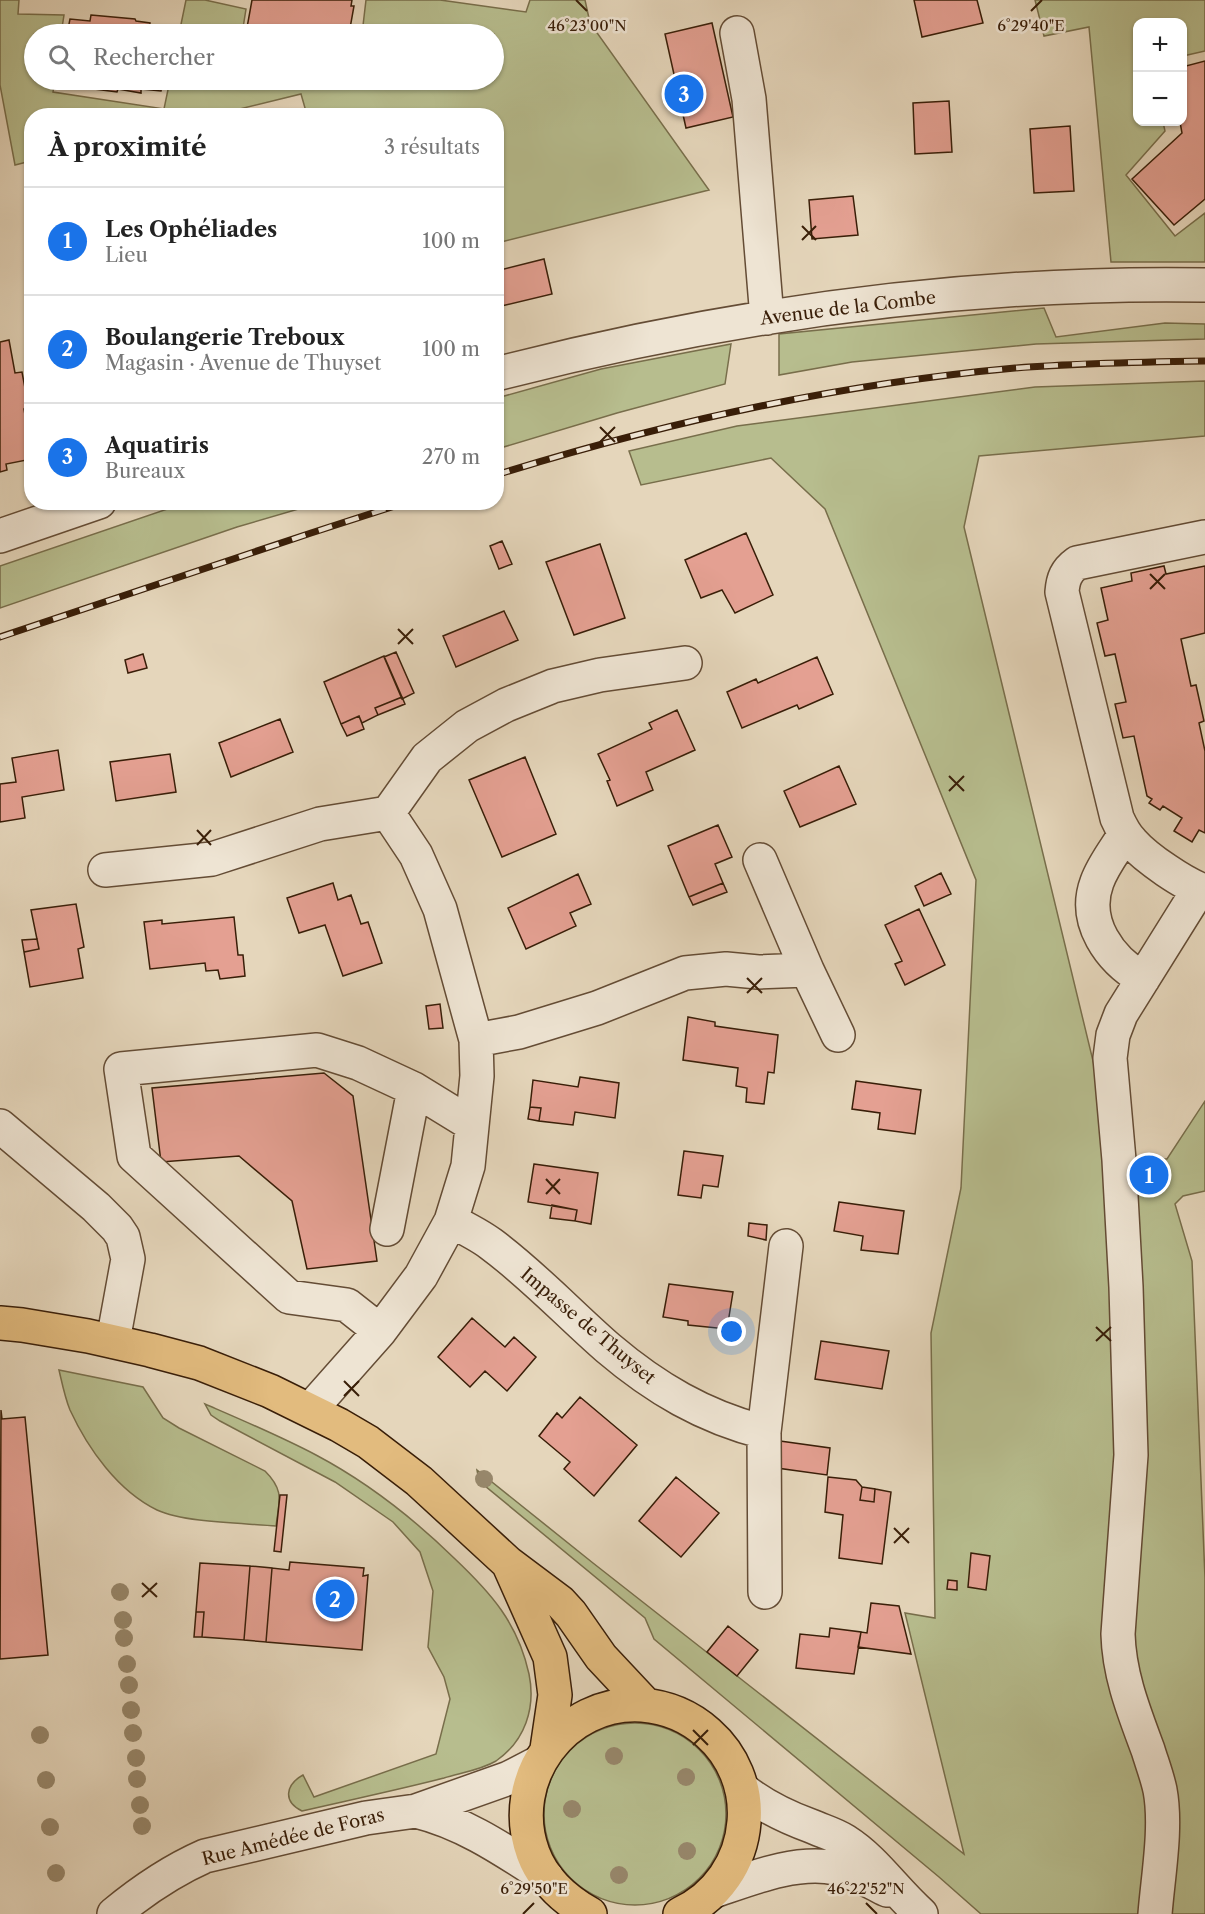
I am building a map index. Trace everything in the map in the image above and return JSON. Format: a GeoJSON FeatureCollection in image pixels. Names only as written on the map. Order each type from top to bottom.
{"type":"FeatureCollection","features":[{"type":"Feature","properties":{"kind":"main road"},"geometry":{"type":"LineString","coordinates":[[0,1323],[64,1331],[113,1341],[210,1367],[310,1410],[368,1442],[419,1481],[508,1563],[560,1602],[572,1614],[602,1658],[646,1705]]}},
{"type":"Feature","properties":{"kind":"main road"},"geometry":{"type":"LineString","coordinates":[[508,1563],[550,1657],[554,1678],[555,1695],[543,1756]]}},
{"type":"Feature","properties":{"kind":"main road"},"geometry":{"type":"LineString","coordinates":[[590,1914],[568,1901],[548,1879],[533,1854],[527,1828],[526,1802],[533,1775],[543,1756],[567,1729],[591,1714],[618,1706],[646,1705],[679,1713],[715,1739],[729,1758],[742,1789],[745,1816],[741,1843],[730,1869],[702,1905]]}},
{"type":"Feature","properties":{"kind":"main road"},"geometry":{"type":"LineString","coordinates":[[548,1879],[549,1914]]}},
{"type":"Feature","properties":{"kind":"street"},"geometry":{"type":"LineString","coordinates":[[737,33],[749,99],[767,318]]}},
{"type":"Feature","properties":{"kind":"street","name":"Avenue de la Combe"},"geometry":{"type":"LineString","coordinates":[[504,372],[619,345],[767,318],[898,300],[1040,289],[1205,285]]}},
{"type":"Feature","properties":{"kind":"street"},"geometry":{"type":"LineString","coordinates":[[0,536],[76,510]]}},
{"type":"Feature","properties":{"kind":"street"},"geometry":{"type":"LineString","coordinates":[[1155,1914],[1162,1825],[1160,1788],[1127,1692],[1119,1653],[1118,1634],[1130,1475],[1131,1425],[1119,1160],[1110,1058],[1116,1024],[1202,890],[1144,854],[1125,834],[1114,811],[1062,592],[1064,579],[1071,567],[1083,561],[1205,537]]}},
{"type":"Feature","properties":{"kind":"street"},"geometry":{"type":"LineString","coordinates":[[105,870],[212,859],[320,824],[388,813],[427,758],[467,726],[506,705],[553,686],[600,675],[685,663]]}},
{"type":"Feature","properties":{"kind":"street"},"geometry":{"type":"LineString","coordinates":[[310,1410],[380,1331],[422,1276],[452,1221],[468,1166],[477,1076],[476,1040],[440,909],[416,855],[388,813]]}},
{"type":"Feature","properties":{"kind":"street"},"geometry":{"type":"LineString","coordinates":[[1125,834],[1097,881],[1094,891],[1095,925],[1115,958],[1132,973],[1143,979]]}},
{"type":"Feature","properties":{"kind":"street"},"geometry":{"type":"LineString","coordinates":[[760,860],[807,970],[838,1035]]}},
{"type":"Feature","properties":{"kind":"street"},"geometry":{"type":"LineString","coordinates":[[476,1040],[519,1032],[597,1008],[685,973],[726,969],[758,972],[807,970]]}},
{"type":"Feature","properties":{"kind":"street"},"geometry":{"type":"LineString","coordinates":[[380,1331],[346,1305],[289,1298],[134,1156],[121,1069],[317,1050],[358,1064],[414,1089],[471,1125]]}},
{"type":"Feature","properties":{"kind":"street"},"geometry":{"type":"LineString","coordinates":[[387,1229],[414,1089]]}},
{"type":"Feature","properties":{"kind":"street"},"geometry":{"type":"LineString","coordinates":[[0,1126],[96,1207],[123,1237],[128,1259],[113,1341]]}},
{"type":"Feature","properties":{"kind":"street","name":"Impasse de Thuyset"},"geometry":{"type":"LineString","coordinates":[[452,1221],[490,1243],[644,1377],[690,1405],[734,1425],[764,1432]]}},
{"type":"Feature","properties":{"kind":"street"},"geometry":{"type":"LineString","coordinates":[[765,1592],[764,1432],[786,1246]]}},
{"type":"Feature","properties":{"kind":"street","name":"Rue Amédée de Foras"},"geometry":{"type":"LineString","coordinates":[[114,1914],[154,1883],[205,1856],[366,1818],[416,1810],[509,1778],[543,1756]]}},
{"type":"Feature","properties":{"kind":"street"},"geometry":{"type":"LineString","coordinates":[[742,1789],[766,1806],[842,1839],[854,1847],[866,1856],[913,1907]]}},
{"type":"Feature","properties":{"kind":"street","name":"Rue Amédée de Foras"},"geometry":{"type":"LineString","coordinates":[[416,1810],[465,1828],[548,1879]]}},
{"type":"Feature","properties":{"kind":"street"},"geometry":{"type":"LineString","coordinates":[[702,1905],[752,1878],[790,1869],[821,1866],[851,1872],[913,1907]]}},
{"type":"Feature","properties":{"kind":"green space"},"geometry":{"type":"Polygon","coordinates":[[[0,0],[19,0],[18,14],[64,15],[63,24],[24,24],[24,90],[53,90],[53,92],[157,108],[24,108],[24,163],[15,165],[0,85],[0,0]]]}},
{"type":"Feature","properties":{"kind":"green space"},"geometry":{"type":"Polygon","coordinates":[[[186,0],[205,0],[246,9],[244,24],[181,24],[186,0]]]}},
{"type":"Feature","properties":{"kind":"green space"},"geometry":{"type":"Polygon","coordinates":[[[366,0],[440,0],[526,12],[530,0],[585,0],[590,23],[709,190],[504,241],[504,108],[305,108],[301,94],[244,108],[164,108],[168,90],[504,90],[504,24],[363,24],[366,0]]]}},
{"type":"Feature","properties":{"kind":"green space"},"geometry":{"type":"Polygon","coordinates":[[[1035,0],[1205,0],[1205,51],[1187,55],[1187,18],[1133,18],[1133,126],[1164,126],[1165,131],[1126,175],[1175,236],[1205,213],[1205,262],[1111,262],[1089,27],[1044,36],[1035,0]]]}},
{"type":"Feature","properties":{"kind":"green space"},"geometry":{"type":"Polygon","coordinates":[[[1044,308],[1056,337],[1165,323],[1205,324],[1205,339],[1036,344],[852,362],[779,375],[779,334],[1044,308]]]}},
{"type":"Feature","properties":{"kind":"green space"},"geometry":{"type":"Polygon","coordinates":[[[731,344],[725,384],[504,447],[504,396],[601,369],[731,344]]]}},
{"type":"Feature","properties":{"kind":"green space"},"geometry":{"type":"Polygon","coordinates":[[[1205,381],[1205,436],[979,456],[964,527],[1101,1094],[1107,1159],[1167,1159],[1205,1101],[1205,1191],[1183,1196],[1175,1204],[1192,1261],[1205,1578],[1205,1914],[981,1914],[654,1639],[645,1618],[479,1481],[477,1470],[964,1854],[905,1613],[935,1618],[931,1333],[961,1188],[976,880],[825,509],[771,458],[641,485],[629,451],[737,426],[1035,387],[1205,381]]]}},
{"type":"Feature","properties":{"kind":"green space"},"geometry":{"type":"Polygon","coordinates":[[[164,510],[295,510],[237,527],[0,608],[0,566],[164,510]]]}},
{"type":"Feature","properties":{"kind":"green space"},"geometry":{"type":"Polygon","coordinates":[[[59,1370],[143,1387],[163,1418],[265,1471],[278,1491],[276,1526],[183,1518],[157,1510],[129,1492],[95,1454],[77,1425],[68,1405],[59,1370]]]}},
{"type":"Feature","properties":{"kind":"green space"},"geometry":{"type":"Polygon","coordinates":[[[205,1404],[302,1448],[371,1489],[438,1543],[491,1597],[518,1639],[531,1687],[526,1723],[521,1734],[506,1753],[496,1761],[477,1769],[391,1791],[302,1811],[292,1803],[289,1798],[290,1788],[303,1775],[314,1797],[436,1754],[450,1699],[444,1677],[428,1647],[433,1591],[420,1552],[393,1522],[335,1482],[220,1421],[211,1415],[205,1404]]]}},
{"type":"Feature","properties":{"kind":"green space"},"geometry":{"type":"Polygon","coordinates":[[[635,1723],[670,1730],[699,1750],[719,1779],[726,1814],[719,1849],[699,1878],[670,1898],[635,1905],[600,1898],[571,1878],[551,1849],[544,1814],[551,1779],[571,1750],[600,1730],[635,1723]]]}},
{"type":"Feature","properties":{"kind":"building"},"geometry":{"type":"Polygon","coordinates":[[[252,0],[352,0],[351,6],[354,6],[351,24],[248,24],[252,0]]]}},
{"type":"Feature","properties":{"kind":"building"},"geometry":{"type":"Polygon","coordinates":[[[914,0],[977,0],[983,23],[922,37],[914,0]]]}},
{"type":"Feature","properties":{"kind":"building"},"geometry":{"type":"Polygon","coordinates":[[[91,15],[135,19],[150,23],[69,24],[70,19],[90,21],[91,15]]]}},
{"type":"Feature","properties":{"kind":"building"},"geometry":{"type":"Polygon","coordinates":[[[712,23],[733,117],[686,128],[665,34],[712,23]]]}},
{"type":"Feature","properties":{"kind":"building"},"geometry":{"type":"Polygon","coordinates":[[[1205,61],[1205,199],[1174,225],[1132,179],[1182,133],[1181,126],[1187,126],[1187,66],[1205,61]]]}},
{"type":"Feature","properties":{"kind":"building"},"geometry":{"type":"Polygon","coordinates":[[[124,90],[141,90],[141,93],[124,90]]]}},
{"type":"Feature","properties":{"kind":"building"},"geometry":{"type":"Polygon","coordinates":[[[949,101],[952,152],[915,154],[913,103],[949,101]]]}},
{"type":"Feature","properties":{"kind":"building"},"geometry":{"type":"Polygon","coordinates":[[[1070,126],[1074,191],[1034,193],[1030,129],[1070,126]]]}},
{"type":"Feature","properties":{"kind":"building"},"geometry":{"type":"Polygon","coordinates":[[[853,196],[858,235],[812,239],[809,200],[853,196]]]}},
{"type":"Feature","properties":{"kind":"building"},"geometry":{"type":"Polygon","coordinates":[[[544,259],[552,294],[504,305],[504,269],[544,259]]]}},
{"type":"Feature","properties":{"kind":"building"},"geometry":{"type":"Polygon","coordinates":[[[9,340],[15,373],[22,372],[24,461],[6,464],[7,470],[0,472],[0,342],[9,340]]]}},
{"type":"Feature","properties":{"kind":"building"},"geometry":{"type":"Polygon","coordinates":[[[746,533],[773,595],[735,613],[722,590],[701,598],[685,560],[746,533]]]}},
{"type":"Feature","properties":{"kind":"building"},"geometry":{"type":"Polygon","coordinates":[[[502,541],[512,564],[499,569],[490,546],[502,541]]]}},
{"type":"Feature","properties":{"kind":"building"},"geometry":{"type":"Polygon","coordinates":[[[600,544],[625,618],[574,635],[546,562],[600,544]]]}},
{"type":"Feature","properties":{"kind":"building"},"geometry":{"type":"Polygon","coordinates":[[[1164,566],[1166,574],[1205,566],[1205,633],[1181,639],[1191,686],[1196,685],[1204,721],[1199,723],[1205,751],[1205,833],[1199,830],[1192,842],[1174,831],[1182,818],[1163,806],[1160,810],[1149,803],[1152,799],[1147,796],[1134,736],[1123,738],[1115,704],[1126,702],[1115,654],[1105,656],[1097,623],[1108,620],[1101,588],[1132,581],[1131,573],[1164,566]]]}},
{"type":"Feature","properties":{"kind":"building"},"geometry":{"type":"Polygon","coordinates":[[[504,611],[518,640],[456,667],[443,636],[504,611]]]}},
{"type":"Feature","properties":{"kind":"building"},"geometry":{"type":"Polygon","coordinates":[[[396,652],[414,693],[402,699],[384,657],[396,652]]]}},
{"type":"Feature","properties":{"kind":"building"},"geometry":{"type":"Polygon","coordinates":[[[143,654],[147,668],[128,673],[125,660],[143,654]]]}},
{"type":"Feature","properties":{"kind":"building"},"geometry":{"type":"Polygon","coordinates":[[[384,656],[402,697],[375,708],[378,715],[362,723],[359,716],[341,724],[324,682],[384,656]]]}},
{"type":"Feature","properties":{"kind":"building"},"geometry":{"type":"Polygon","coordinates":[[[817,657],[833,694],[799,709],[797,705],[742,728],[727,692],[756,679],[758,683],[817,657]]]}},
{"type":"Feature","properties":{"kind":"building"},"geometry":{"type":"Polygon","coordinates":[[[402,697],[405,704],[378,715],[375,708],[402,697]]]}},
{"type":"Feature","properties":{"kind":"building"},"geometry":{"type":"Polygon","coordinates":[[[677,710],[695,750],[646,772],[653,790],[617,806],[607,781],[610,780],[598,754],[652,729],[649,723],[677,710]]]}},
{"type":"Feature","properties":{"kind":"building"},"geometry":{"type":"Polygon","coordinates":[[[359,716],[364,729],[347,736],[341,724],[359,716]]]}},
{"type":"Feature","properties":{"kind":"building"},"geometry":{"type":"Polygon","coordinates":[[[280,719],[293,752],[231,777],[219,743],[280,719]]]}},
{"type":"Feature","properties":{"kind":"building"},"geometry":{"type":"Polygon","coordinates":[[[58,750],[64,790],[22,797],[25,818],[0,822],[0,784],[16,782],[12,758],[58,750]]]}},
{"type":"Feature","properties":{"kind":"building"},"geometry":{"type":"Polygon","coordinates":[[[170,754],[176,792],[116,801],[110,762],[170,754]]]}},
{"type":"Feature","properties":{"kind":"building"},"geometry":{"type":"Polygon","coordinates":[[[525,757],[556,834],[502,857],[469,780],[525,757]]]}},
{"type":"Feature","properties":{"kind":"building"},"geometry":{"type":"Polygon","coordinates":[[[839,766],[856,804],[800,827],[784,791],[839,766]]]}},
{"type":"Feature","properties":{"kind":"building"},"geometry":{"type":"Polygon","coordinates":[[[718,825],[732,857],[715,864],[723,883],[689,897],[668,846],[718,825]]]}},
{"type":"Feature","properties":{"kind":"building"},"geometry":{"type":"Polygon","coordinates":[[[941,873],[951,894],[924,906],[915,886],[941,873]]]}},
{"type":"Feature","properties":{"kind":"building"},"geometry":{"type":"Polygon","coordinates":[[[578,874],[591,904],[570,913],[576,926],[526,949],[508,908],[578,874]]]}},
{"type":"Feature","properties":{"kind":"building"},"geometry":{"type":"Polygon","coordinates":[[[333,883],[338,900],[351,895],[361,924],[368,922],[382,963],[343,976],[325,925],[299,933],[287,898],[333,883]]]}},
{"type":"Feature","properties":{"kind":"building"},"geometry":{"type":"Polygon","coordinates":[[[723,883],[727,892],[693,905],[689,897],[723,883]]]}},
{"type":"Feature","properties":{"kind":"building"},"geometry":{"type":"Polygon","coordinates":[[[76,904],[84,947],[78,949],[83,978],[30,987],[24,952],[39,949],[31,910],[76,904]]]}},
{"type":"Feature","properties":{"kind":"building"},"geometry":{"type":"Polygon","coordinates":[[[919,909],[945,965],[905,985],[895,964],[902,961],[885,925],[919,909]]]}},
{"type":"Feature","properties":{"kind":"building"},"geometry":{"type":"Polygon","coordinates":[[[234,917],[238,955],[243,955],[245,976],[220,979],[218,970],[206,971],[205,963],[150,969],[144,922],[162,920],[162,924],[234,917]]]}},
{"type":"Feature","properties":{"kind":"building"},"geometry":{"type":"Polygon","coordinates":[[[37,939],[39,949],[24,952],[22,940],[37,939]]]}},
{"type":"Feature","properties":{"kind":"building"},"geometry":{"type":"Polygon","coordinates":[[[440,1004],[443,1028],[429,1029],[426,1006],[440,1004]]]}},
{"type":"Feature","properties":{"kind":"building"},"geometry":{"type":"Polygon","coordinates":[[[688,1017],[715,1022],[715,1026],[778,1035],[774,1073],[768,1072],[764,1104],[746,1102],[747,1088],[736,1086],[738,1068],[683,1060],[688,1017]]]}},
{"type":"Feature","properties":{"kind":"building"},"geometry":{"type":"Polygon","coordinates":[[[324,1073],[353,1096],[377,1261],[307,1269],[292,1201],[239,1156],[161,1162],[152,1088],[324,1073]]]}},
{"type":"Feature","properties":{"kind":"building"},"geometry":{"type":"Polygon","coordinates":[[[580,1077],[619,1083],[615,1118],[575,1112],[573,1125],[539,1121],[541,1108],[530,1107],[533,1080],[578,1087],[580,1077]]]}},
{"type":"Feature","properties":{"kind":"building"},"geometry":{"type":"Polygon","coordinates":[[[856,1081],[921,1090],[915,1134],[878,1129],[880,1113],[852,1109],[856,1081]]]}},
{"type":"Feature","properties":{"kind":"building"},"geometry":{"type":"Polygon","coordinates":[[[530,1107],[541,1108],[539,1121],[528,1119],[530,1107]]]}},
{"type":"Feature","properties":{"kind":"building"},"geometry":{"type":"Polygon","coordinates":[[[684,1151],[723,1156],[718,1187],[703,1185],[701,1198],[678,1195],[684,1151]]]}},
{"type":"Feature","properties":{"kind":"building"},"geometry":{"type":"Polygon","coordinates":[[[534,1164],[598,1173],[591,1224],[575,1221],[577,1210],[528,1202],[534,1164]]]}},
{"type":"Feature","properties":{"kind":"building"},"geometry":{"type":"Polygon","coordinates":[[[1154,1168],[1154,1181],[1143,1181],[1143,1169],[1154,1168]]]}},
{"type":"Feature","properties":{"kind":"building"},"geometry":{"type":"Polygon","coordinates":[[[839,1202],[904,1211],[898,1254],[861,1250],[863,1236],[834,1231],[839,1202]]]}},
{"type":"Feature","properties":{"kind":"building"},"geometry":{"type":"Polygon","coordinates":[[[552,1205],[577,1210],[575,1221],[550,1218],[552,1205]]]}},
{"type":"Feature","properties":{"kind":"building"},"geometry":{"type":"Polygon","coordinates":[[[749,1223],[767,1225],[766,1240],[748,1236],[749,1223]]]}},
{"type":"Feature","properties":{"kind":"building"},"geometry":{"type":"Polygon","coordinates":[[[669,1284],[733,1292],[727,1329],[688,1325],[688,1321],[663,1317],[669,1284]]]}},
{"type":"Feature","properties":{"kind":"building"},"geometry":{"type":"Polygon","coordinates":[[[472,1318],[505,1347],[514,1337],[536,1357],[507,1391],[485,1371],[470,1387],[438,1357],[472,1318]]]}},
{"type":"Feature","properties":{"kind":"building"},"geometry":{"type":"Polygon","coordinates":[[[821,1341],[889,1351],[882,1389],[815,1379],[821,1341]]]}},
{"type":"Feature","properties":{"kind":"building"},"geometry":{"type":"Polygon","coordinates":[[[580,1397],[637,1445],[594,1496],[564,1469],[570,1462],[539,1436],[557,1413],[562,1418],[580,1397]]]}},
{"type":"Feature","properties":{"kind":"building"},"geometry":{"type":"Polygon","coordinates":[[[1,1410],[2,1419],[25,1417],[48,1655],[0,1659],[1,1410]]]}},
{"type":"Feature","properties":{"kind":"building"},"geometry":{"type":"Polygon","coordinates":[[[780,1441],[830,1448],[827,1475],[777,1468],[780,1441]]]}},
{"type":"Feature","properties":{"kind":"building"},"geometry":{"type":"Polygon","coordinates":[[[676,1477],[719,1513],[681,1557],[639,1521],[676,1477]]]}},
{"type":"Feature","properties":{"kind":"building"},"geometry":{"type":"Polygon","coordinates":[[[828,1477],[856,1480],[862,1487],[860,1500],[874,1502],[875,1489],[891,1492],[882,1564],[839,1558],[843,1515],[825,1512],[828,1477]]]}},
{"type":"Feature","properties":{"kind":"building"},"geometry":{"type":"Polygon","coordinates":[[[862,1487],[875,1489],[874,1502],[860,1500],[862,1487]]]}},
{"type":"Feature","properties":{"kind":"building"},"geometry":{"type":"Polygon","coordinates":[[[280,1495],[287,1495],[281,1552],[274,1551],[280,1495]]]}},
{"type":"Feature","properties":{"kind":"building"},"geometry":{"type":"Polygon","coordinates":[[[971,1553],[990,1556],[986,1590],[968,1587],[971,1553]]]}},
{"type":"Feature","properties":{"kind":"building"},"geometry":{"type":"Polygon","coordinates":[[[290,1562],[364,1568],[363,1576],[368,1575],[362,1650],[266,1642],[272,1568],[289,1570],[290,1562]]]}},
{"type":"Feature","properties":{"kind":"building"},"geometry":{"type":"Polygon","coordinates":[[[200,1563],[250,1566],[244,1640],[202,1637],[204,1612],[196,1612],[200,1563]]]}},
{"type":"Feature","properties":{"kind":"building"},"geometry":{"type":"Polygon","coordinates":[[[250,1566],[272,1568],[266,1642],[244,1640],[250,1566]]]}},
{"type":"Feature","properties":{"kind":"building"},"geometry":{"type":"Polygon","coordinates":[[[948,1580],[957,1581],[957,1590],[947,1589],[948,1580]]]}},
{"type":"Feature","properties":{"kind":"building"},"geometry":{"type":"Polygon","coordinates":[[[871,1603],[899,1606],[911,1654],[858,1647],[861,1632],[867,1633],[871,1603]]]}},
{"type":"Feature","properties":{"kind":"building"},"geometry":{"type":"Polygon","coordinates":[[[196,1612],[204,1612],[202,1637],[194,1637],[196,1612]]]}},
{"type":"Feature","properties":{"kind":"building"},"geometry":{"type":"Polygon","coordinates":[[[728,1626],[758,1650],[737,1676],[707,1652],[728,1626]]]}},
{"type":"Feature","properties":{"kind":"building"},"geometry":{"type":"Polygon","coordinates":[[[830,1628],[861,1632],[854,1674],[796,1668],[800,1634],[829,1637],[830,1628]]]}},
{"type":"Feature","properties":{"kind":"railway"},"geometry":{"type":"LineString","coordinates":[[504,473],[688,422],[883,384],[1039,366],[1205,361]]}},
{"type":"Feature","properties":{"kind":"railway"},"geometry":{"type":"LineString","coordinates":[[0,637],[382,510]]}},
{"type":"Feature","properties":{"kind":"place","name":"Aquatiris"},"geometry":{"type":"Point","coordinates":[684,94]}},
{"type":"Feature","properties":{"kind":"place","name":"Les Ophéliades"},"geometry":{"type":"Point","coordinates":[1149,1175]}},
{"type":"Feature","properties":{"kind":"place","name":"Boulangerie Treboux"},"geometry":{"type":"Point","coordinates":[335,1599]}}]}
